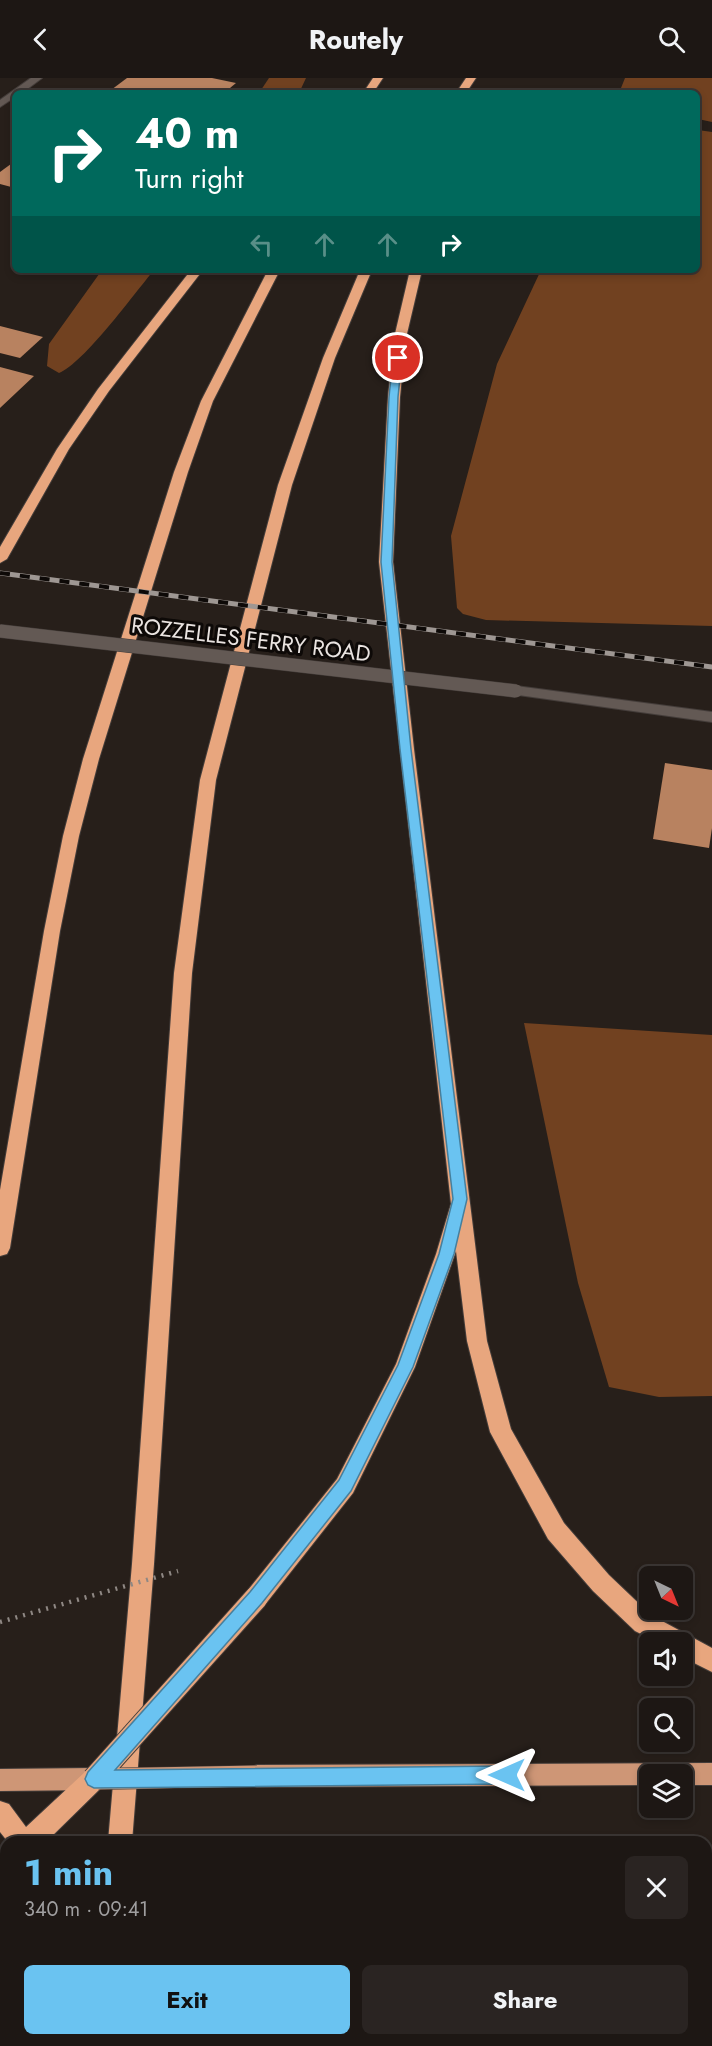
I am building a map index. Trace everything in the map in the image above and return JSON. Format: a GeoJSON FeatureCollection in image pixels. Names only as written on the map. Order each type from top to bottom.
{"type":"FeatureCollection","features":[{"type":"Feature","properties":{"kind":"highway"},"geometry":{"type":"LineString","coordinates":[[0,559],[63,449],[104,389],[195,273]]}},
{"type":"Feature","properties":{"kind":"highway"},"geometry":{"type":"LineString","coordinates":[[0,1248],[52,931],[71,836],[91,759],[181,472],[207,401],[272,273]]}},
{"type":"Feature","properties":{"kind":"highway"},"geometry":{"type":"LineString","coordinates":[[120,1836],[143,1563],[183,973],[208,780],[285,485],[329,358],[365,273]]}},
{"type":"Feature","properties":{"kind":"highway"},"geometry":{"type":"LineString","coordinates":[[415,273],[400,338],[393,397],[386,562],[406,749],[477,1341],[501,1432],[556,1531],[601,1583],[644,1623],[661,1632]]}},
{"type":"Feature","properties":{"kind":"highway"},"geometry":{"type":"LineString","coordinates":[[34,1836],[94,1779],[256,1598],[345,1486],[405,1367],[446,1254],[460,1199]]}},
{"type":"Feature","properties":{"kind":"highway"},"geometry":{"type":"LineString","coordinates":[[693,1650],[712,1661]]}},
{"type":"Feature","properties":{"kind":"highway"},"geometry":{"type":"LineString","coordinates":[[0,1780],[257,1776],[712,1774]]}},
{"type":"Feature","properties":{"kind":"highway"},"geometry":{"type":"LineString","coordinates":[[0,1813],[18,1836]]}},
{"type":"Feature","properties":{"kind":"street"},"geometry":{"type":"LineString","coordinates":[[19,90],[36,78]]}},
{"type":"Feature","properties":{"kind":"street","name":"ROZZELLES FERRY ROAD"},"geometry":{"type":"LineString","coordinates":[[0,632],[516,691],[712,717]]}},
{"type":"Feature","properties":{"kind":"path"},"geometry":{"type":"LineString","coordinates":[[0,1622],[178,1571]]}},
{"type":"Feature","properties":{"kind":"shaded area"},"geometry":{"type":"Polygon","coordinates":[[[269,78],[306,78],[300,90],[261,90],[269,78]]]}},
{"type":"Feature","properties":{"kind":"shaded area"},"geometry":{"type":"Polygon","coordinates":[[[625,78],[712,78],[712,122],[700,119],[700,90],[620,90],[625,78]]]}},
{"type":"Feature","properties":{"kind":"shaded area"},"geometry":{"type":"Polygon","coordinates":[[[700,130],[712,132],[712,626],[486,620],[463,614],[457,608],[451,536],[497,364],[540,273],[700,273],[700,130]]]}},
{"type":"Feature","properties":{"kind":"shaded area"},"geometry":{"type":"Polygon","coordinates":[[[100,273],[152,273],[95,342],[82,356],[59,373],[47,366],[49,344],[100,273]]]}},
{"type":"Feature","properties":{"kind":"shaded area"},"geometry":{"type":"Polygon","coordinates":[[[524,1023],[712,1035],[712,1396],[659,1397],[609,1387],[578,1283],[524,1023]]]}},
{"type":"Feature","properties":{"kind":"building"},"geometry":{"type":"Polygon","coordinates":[[[127,78],[212,78],[236,83],[228,90],[111,90],[127,78]]]}},
{"type":"Feature","properties":{"kind":"building"},"geometry":{"type":"Polygon","coordinates":[[[12,163],[12,187],[0,184],[0,172],[12,163]]]}},
{"type":"Feature","properties":{"kind":"building"},"geometry":{"type":"Polygon","coordinates":[[[0,326],[43,337],[20,358],[0,353],[0,326]]]}},
{"type":"Feature","properties":{"kind":"building"},"geometry":{"type":"Polygon","coordinates":[[[0,367],[34,376],[0,408],[0,367]]]}},
{"type":"Feature","properties":{"kind":"building"},"geometry":{"type":"Polygon","coordinates":[[[665,763],[712,770],[712,828],[709,848],[653,839],[665,763]]]}},
{"type":"Feature","properties":{"kind":"railway"},"geometry":{"type":"LineString","coordinates":[[0,573],[712,667]]}},
{"type":"Feature","properties":{"kind":"route"},"geometry":{"type":"LineString","coordinates":[[398,358],[393,397],[386,562],[460,1199],[446,1254],[405,1367],[345,1486],[256,1598],[94,1779],[507,1775]]}}]}
